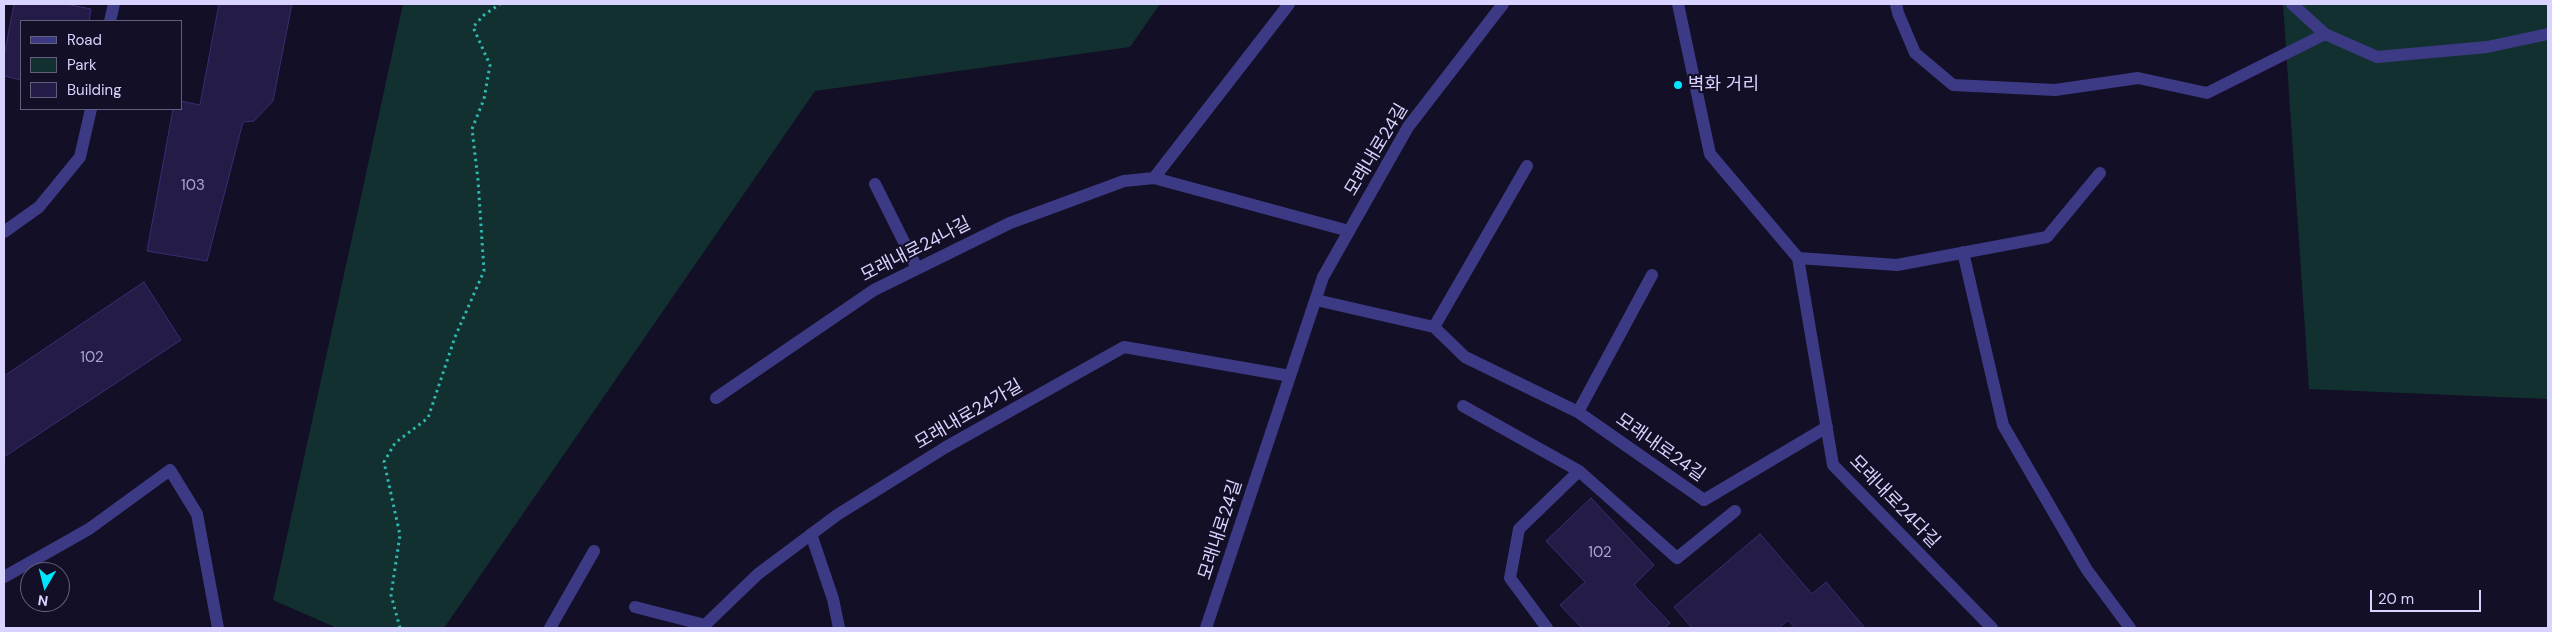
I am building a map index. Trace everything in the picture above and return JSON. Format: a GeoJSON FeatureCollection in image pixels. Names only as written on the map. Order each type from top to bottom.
{"type":"FeatureCollection","features":[{"type":"Feature","properties":{"kind":"street"},"geometry":{"type":"LineString","coordinates":[[110,20],[114,4]]}},
{"type":"Feature","properties":{"kind":"street"},"geometry":{"type":"LineString","coordinates":[[1154,178],[1289,4]]}},
{"type":"Feature","properties":{"kind":"street","name":"모래내로24길"},"geometry":{"type":"LineString","coordinates":[[1206,628],[1323,277],[1408,127],[1503,4]]}},
{"type":"Feature","properties":{"kind":"street"},"geometry":{"type":"LineString","coordinates":[[1678,4],[1710,154],[1798,258],[1897,265],[2047,237],[2100,173]]}},
{"type":"Feature","properties":{"kind":"street"},"geometry":{"type":"LineString","coordinates":[[1896,4],[1915,53],[1953,85],[2055,90],[2138,78],[2207,93],[2325,34]]}},
{"type":"Feature","properties":{"kind":"street"},"geometry":{"type":"LineString","coordinates":[[2292,4],[2325,34],[2376,57],[2488,47],[2548,34]]}},
{"type":"Feature","properties":{"kind":"street"},"geometry":{"type":"LineString","coordinates":[[4,232],[39,207],[80,158],[90,110]]}},
{"type":"Feature","properties":{"kind":"street"},"geometry":{"type":"LineString","coordinates":[[1316,300],[1434,327],[1527,166]]}},
{"type":"Feature","properties":{"kind":"street","name":"모래내로24나길"},"geometry":{"type":"LineString","coordinates":[[716,398],[874,290],[1010,222],[1124,181],[1154,178],[1349,231]]}},
{"type":"Feature","properties":{"kind":"street"},"geometry":{"type":"LineString","coordinates":[[875,184],[917,268]]}},
{"type":"Feature","properties":{"kind":"street"},"geometry":{"type":"LineString","coordinates":[[1963,252],[2003,425],[2087,570],[2130,628]]}},
{"type":"Feature","properties":{"kind":"street","name":"모래내로24다길"},"geometry":{"type":"LineString","coordinates":[[1798,258],[1833,465],[1992,628]]}},
{"type":"Feature","properties":{"kind":"street"},"geometry":{"type":"LineString","coordinates":[[1578,412],[1652,275]]}},
{"type":"Feature","properties":{"kind":"street","name":"모래내로24길"},"geometry":{"type":"LineString","coordinates":[[1434,327],[1466,357],[1578,412],[1704,500],[1827,427]]}},
{"type":"Feature","properties":{"kind":"street","name":"모래내로24가길"},"geometry":{"type":"LineString","coordinates":[[635,607],[706,626],[758,574],[837,515],[946,447],[1124,347],[1290,376]]}},
{"type":"Feature","properties":{"kind":"street"},"geometry":{"type":"LineString","coordinates":[[1463,406],[1579,472],[1677,558],[1735,511]]}},
{"type":"Feature","properties":{"kind":"street"},"geometry":{"type":"LineString","coordinates":[[4,577],[89,529],[170,470],[197,514],[218,628]]}},
{"type":"Feature","properties":{"kind":"street"},"geometry":{"type":"LineString","coordinates":[[1547,628],[1510,578],[1519,529],[1579,472]]}},
{"type":"Feature","properties":{"kind":"street"},"geometry":{"type":"LineString","coordinates":[[811,534],[833,599],[839,628]]}},
{"type":"Feature","properties":{"kind":"street"},"geometry":{"type":"LineString","coordinates":[[550,628],[594,551]]}},
{"type":"Feature","properties":{"kind":"path"},"geometry":{"type":"LineString","coordinates":[[400,628],[391,595],[400,535],[384,462],[395,443],[428,418],[455,337],[484,271],[478,180],[472,129],[484,98],[490,65],[473,27],[484,15],[500,4]]}},
{"type":"Feature","properties":{"kind":"green space"},"geometry":{"type":"Polygon","coordinates":[[[403,4],[1160,4],[1130,47],[815,91],[444,628],[337,628],[273,600],[403,4]]]}},
{"type":"Feature","properties":{"kind":"green space"},"geometry":{"type":"Polygon","coordinates":[[[2283,4],[2548,4],[2548,399],[2309,389],[2283,4]]]}},
{"type":"Feature","properties":{"kind":"building"},"geometry":{"type":"Polygon","coordinates":[[[14,4],[66,4],[91,9],[89,20],[20,20],[20,80],[4,76],[4,56],[14,4]]]}},
{"type":"Feature","properties":{"kind":"building"},"geometry":{"type":"Polygon","coordinates":[[[219,4],[292,4],[273,101],[254,121],[243,122],[207,261],[147,251],[173,110],[182,110],[182,101],[200,105],[219,4]]]}},
{"type":"Feature","properties":{"kind":"building"},"geometry":{"type":"Polygon","coordinates":[[[144,282],[181,340],[4,457],[4,376],[144,282]]]}},
{"type":"Feature","properties":{"kind":"building"},"geometry":{"type":"Polygon","coordinates":[[[1591,498],[1654,565],[1634,585],[1670,623],[1664,628],[1582,628],[1560,605],[1585,582],[1546,541],[1591,498]]]}},
{"type":"Feature","properties":{"kind":"building"},"geometry":{"type":"Polygon","coordinates":[[[1760,534],[1812,594],[1826,582],[1865,628],[1795,628],[1788,620],[1779,628],[1692,628],[1674,607],[1760,534]]]}},
{"type":"Feature","properties":{"kind":"place","name":"벽화 거리"},"geometry":{"type":"Point","coordinates":[1678,85]}}]}
